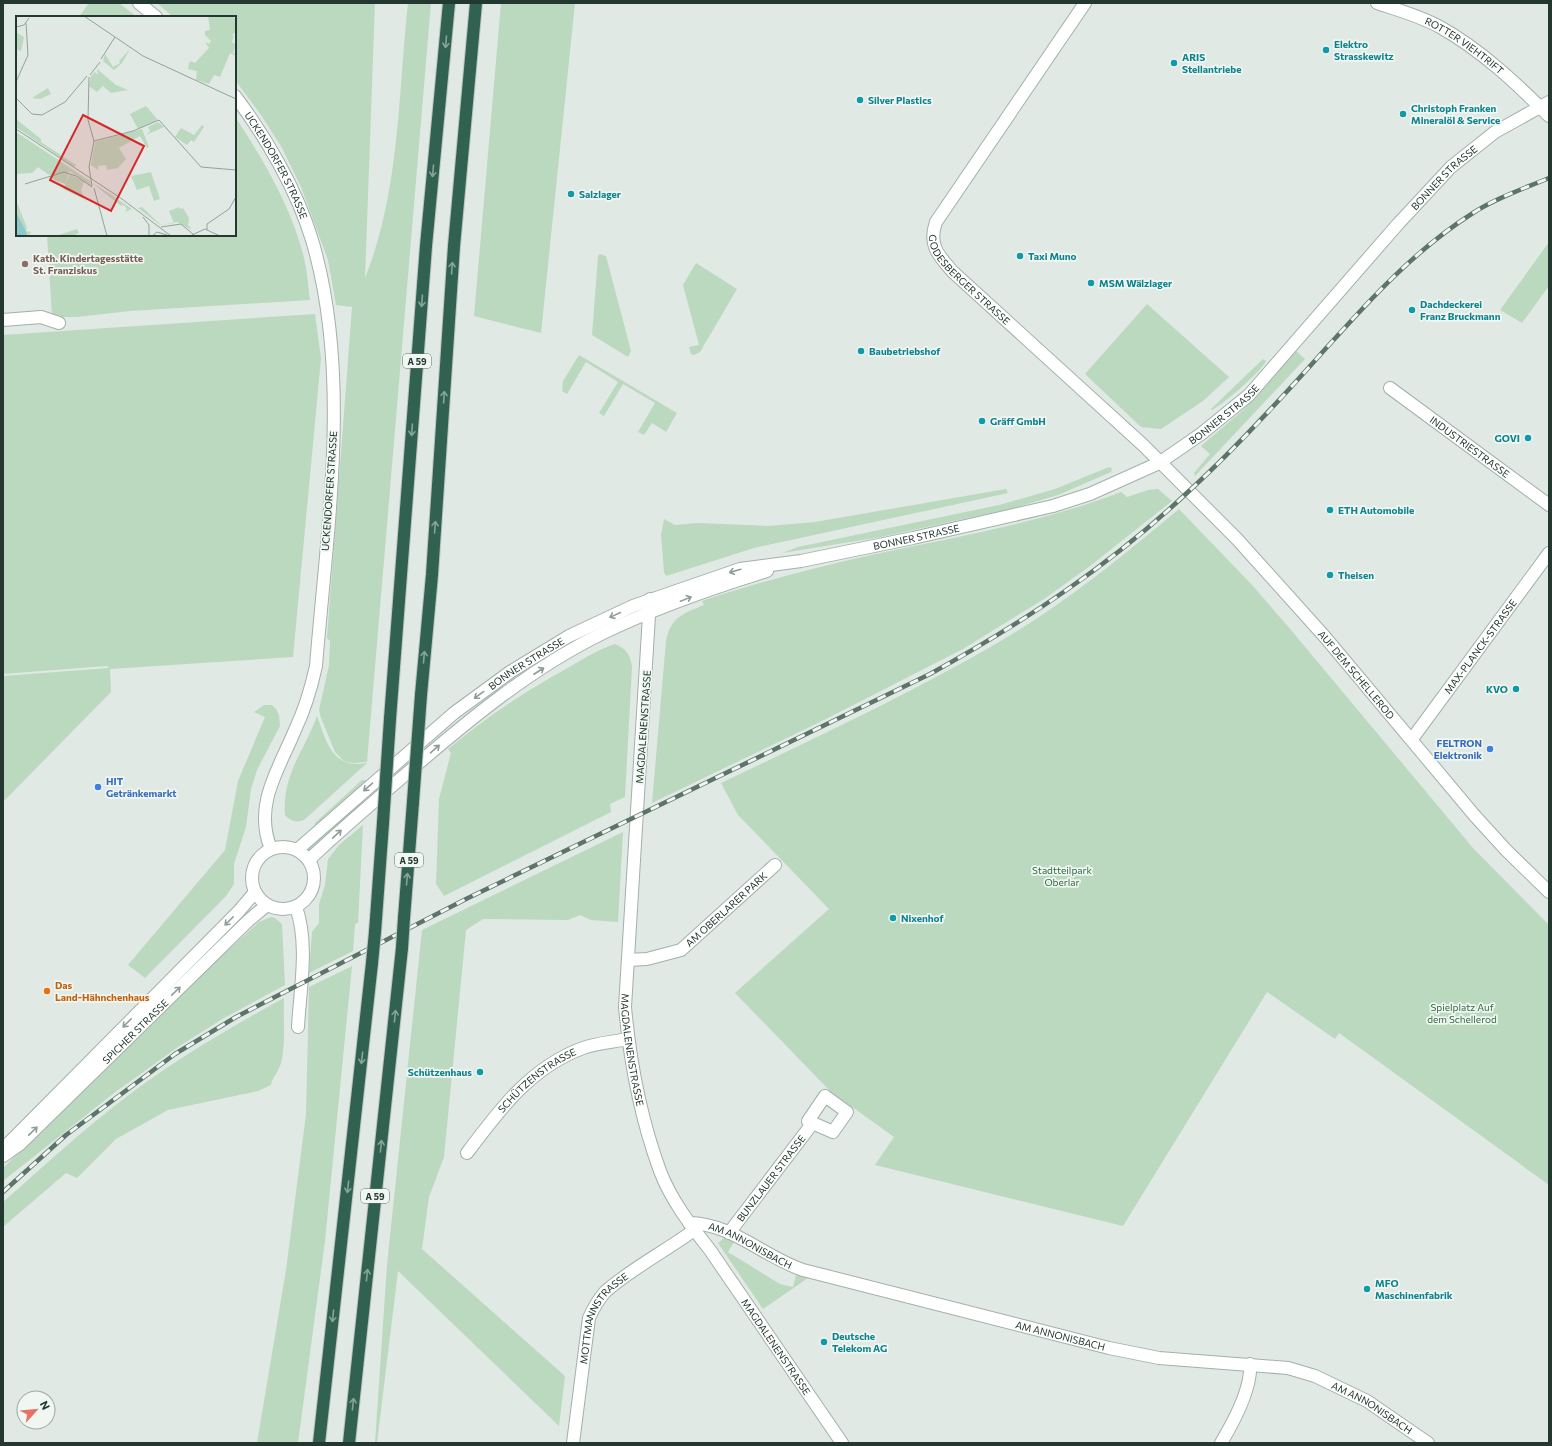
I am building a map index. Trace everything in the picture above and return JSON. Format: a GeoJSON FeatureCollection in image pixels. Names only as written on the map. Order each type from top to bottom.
{"type":"FeatureCollection","features":[{"type":"Feature","properties":{"kind":"highway","name":"A 59"},"geometry":{"type":"LineString","coordinates":[[319,1443],[375,932],[426,246],[449,3]]}},
{"type":"Feature","properties":{"kind":"highway","name":"A 59"},"geometry":{"type":"LineString","coordinates":[[349,1443],[402,948],[421,695],[432,575],[454,246],[476,3]]}},
{"type":"Feature","properties":{"kind":"street"},"geometry":{"type":"LineString","coordinates":[[139,3],[155,16]]}},
{"type":"Feature","properties":{"kind":"street","name":"GODESBERGER STRASSE"},"geometry":{"type":"LineString","coordinates":[[1085,3],[936,222],[932,240],[934,247],[942,260],[952,272],[1143,445],[1159,463]]}},
{"type":"Feature","properties":{"kind":"street","name":"ROTTER VIEHTRIFT"},"geometry":{"type":"LineString","coordinates":[[1377,3],[1422,19],[1457,38],[1487,59],[1544,105],[1549,116]]}},
{"type":"Feature","properties":{"kind":"street","name":"UCKENDORFER STRASSE"},"geometry":{"type":"LineString","coordinates":[[236,97],[250,116],[286,178],[312,239],[328,316],[331,341],[334,448],[316,666],[309,696],[284,756],[274,775],[265,804],[265,827],[271,849]]}},
{"type":"Feature","properties":{"kind":"street","name":"BONNER STRASSE"},"geometry":{"type":"LineString","coordinates":[[297,850],[454,712],[510,672],[569,636],[650,599],[740,569],[801,561],[913,538],[1053,506],[1090,494],[1159,463],[1200,434],[1249,395],[1398,224],[1451,167],[1495,132],[1544,105]]}},
{"type":"Feature","properties":{"kind":"street"},"geometry":{"type":"LineString","coordinates":[[3,320],[41,317],[59,323]]}},
{"type":"Feature","properties":{"kind":"street","name":"INDUSTRIESTRASSE"},"geometry":{"type":"LineString","coordinates":[[1390,388],[1549,505]]}},
{"type":"Feature","properties":{"kind":"street","name":"AUF DEM SCHELLEROD"},"geometry":{"type":"LineString","coordinates":[[1159,463],[1215,515],[1258,560],[1412,739],[1475,816],[1506,850],[1549,892]]}},
{"type":"Feature","properties":{"kind":"street","name":"MAX-PLANCK-STRASSE"},"geometry":{"type":"LineString","coordinates":[[1412,739],[1549,553]]}},
{"type":"Feature","properties":{"kind":"street","name":"BONNER STRASSE"},"geometry":{"type":"LineString","coordinates":[[310,861],[313,856],[355,817],[443,742],[505,693],[602,634],[650,612],[727,583],[801,561]]}},
{"type":"Feature","properties":{"kind":"street","name":"MAGDALENENSTRASSE"},"geometry":{"type":"LineString","coordinates":[[650,599],[626,1007],[628,1039],[648,1131],[660,1172],[691,1226],[710,1250],[842,1443]]}},
{"type":"Feature","properties":{"kind":"street"},"geometry":{"type":"LineString","coordinates":[[284,847],[297,850],[310,861],[314,876],[312,891],[308,898],[296,907],[282,910],[268,905],[255,892],[252,878],[255,863],[264,852],[271,849],[284,847]]}},
{"type":"Feature","properties":{"kind":"street","name":"AM OBERLARER PARK"},"geometry":{"type":"LineString","coordinates":[[628,960],[647,959],[681,950],[775,865]]}},
{"type":"Feature","properties":{"kind":"street","name":"SPICHER STRASSE"},"geometry":{"type":"LineString","coordinates":[[3,1148],[239,911],[255,892]]}},
{"type":"Feature","properties":{"kind":"street","name":"SPICHER STRASSE"},"geometry":{"type":"LineString","coordinates":[[3,1156],[20,1144],[248,920],[268,905]]}},
{"type":"Feature","properties":{"kind":"street"},"geometry":{"type":"LineString","coordinates":[[296,907],[301,931],[302,961],[298,1027]]}},
{"type":"Feature","properties":{"kind":"street","name":"SCHÜTZENSTRASSE"},"geometry":{"type":"LineString","coordinates":[[467,1153],[497,1112],[515,1092],[549,1064],[583,1048],[628,1039]]}},
{"type":"Feature","properties":{"kind":"street","name":"BUNZLAUER STRASSE"},"geometry":{"type":"LineString","coordinates":[[729,1233],[812,1124]]}},
{"type":"Feature","properties":{"kind":"street","name":"AM ANNONISBACH"},"geometry":{"type":"LineString","coordinates":[[691,1226],[699,1223],[729,1233],[789,1265],[925,1302],[1136,1354],[1166,1359],[1288,1368],[1315,1376],[1341,1387],[1377,1407],[1428,1443]]}},
{"type":"Feature","properties":{"kind":"street","name":"MOTTMANNSTRASSE"},"geometry":{"type":"LineString","coordinates":[[573,1443],[589,1318],[596,1304],[604,1293],[691,1226]]}},
{"type":"Feature","properties":{"kind":"street"},"geometry":{"type":"LineString","coordinates":[[1221,1443],[1238,1410],[1248,1386],[1251,1372],[1250,1364]]}},
{"type":"Feature","properties":{"kind":"green space"},"geometry":{"type":"Polygon","coordinates":[[[89,3],[119,3],[136,16],[80,16],[89,3]]]}},
{"type":"Feature","properties":{"kind":"green space"},"geometry":{"type":"Polygon","coordinates":[[[157,3],[375,3],[365,278],[385,211],[391,177],[396,142],[408,3],[431,3],[367,762],[353,763],[344,761],[335,752],[319,710],[329,665],[330,641],[327,638],[352,307],[336,305],[328,260],[301,187],[282,148],[261,115],[236,81],[236,16],[172,16],[157,3]]]}},
{"type":"Feature","properties":{"kind":"green space"},"geometry":{"type":"Polygon","coordinates":[[[501,3],[575,3],[541,333],[474,316],[501,3]]]}},
{"type":"Feature","properties":{"kind":"green space"},"geometry":{"type":"Polygon","coordinates":[[[236,119],[275,183],[291,218],[298,236],[304,260],[310,300],[130,311],[77,317],[52,317],[47,236],[236,236],[236,119]]]}},
{"type":"Feature","properties":{"kind":"green space"},"geometry":{"type":"Polygon","coordinates":[[[1549,242],[1549,286],[1522,323],[1500,310],[1549,242]]]}},
{"type":"Feature","properties":{"kind":"green space"},"geometry":{"type":"Polygon","coordinates":[[[600,254],[606,256],[631,351],[628,357],[592,335],[598,256],[600,254]]]}},
{"type":"Feature","properties":{"kind":"green space"},"geometry":{"type":"Polygon","coordinates":[[[696,263],[737,289],[700,352],[694,355],[691,354],[689,347],[699,345],[683,285],[696,263]]]}},
{"type":"Feature","properties":{"kind":"green space"},"geometry":{"type":"Polygon","coordinates":[[[1147,304],[1229,377],[1203,401],[1161,429],[1141,427],[1085,374],[1147,304]]]}},
{"type":"Feature","properties":{"kind":"green space"},"geometry":{"type":"Polygon","coordinates":[[[315,314],[321,358],[293,657],[110,669],[111,692],[3,802],[3,676],[109,668],[107,666],[3,674],[3,335],[315,314]]]}},
{"type":"Feature","properties":{"kind":"green space"},"geometry":{"type":"Polygon","coordinates":[[[1296,351],[1305,359],[1195,476],[1194,473],[1210,454],[1201,446],[1243,410],[1296,351]]]}},
{"type":"Feature","properties":{"kind":"green space"},"geometry":{"type":"Polygon","coordinates":[[[579,355],[677,413],[666,432],[652,423],[644,435],[638,432],[655,403],[623,384],[604,416],[599,413],[618,382],[586,362],[567,394],[562,391],[563,381],[579,355]]]}},
{"type":"Feature","properties":{"kind":"green space"},"geometry":{"type":"Polygon","coordinates":[[[1263,359],[1266,361],[1263,366],[1250,380],[1224,402],[1212,410],[1211,409],[1263,359]]]}},
{"type":"Feature","properties":{"kind":"green space"},"geometry":{"type":"Polygon","coordinates":[[[1109,467],[1112,468],[1111,472],[1058,495],[1014,508],[881,537],[782,553],[798,547],[999,505],[1055,489],[1109,467]]]}},
{"type":"Feature","properties":{"kind":"green space"},"geometry":{"type":"Polygon","coordinates":[[[1006,489],[1008,493],[754,548],[666,576],[664,572],[661,535],[664,519],[675,525],[698,523],[769,526],[815,522],[1006,489]]]}},
{"type":"Feature","properties":{"kind":"green space"},"geometry":{"type":"Polygon","coordinates":[[[1158,489],[1172,501],[1090,566],[1044,599],[963,649],[826,719],[652,803],[666,641],[674,621],[689,611],[704,605],[702,601],[828,565],[1029,521],[1121,492],[1127,497],[1148,490],[1158,489]]]}},
{"type":"Feature","properties":{"kind":"green space","name":"Stadtteilpark Oberlar"},"geometry":{"type":"Polygon","coordinates":[[[1179,509],[1253,586],[1473,848],[1549,925],[1549,1185],[1339,1033],[1335,1039],[1267,992],[1123,1226],[875,1165],[894,1137],[830,1091],[735,993],[829,909],[738,815],[721,783],[897,698],[999,642],[1047,612],[1069,596],[1136,545],[1179,509]]]}},
{"type":"Feature","properties":{"kind":"green space"},"geometry":{"type":"Polygon","coordinates":[[[615,644],[627,653],[632,667],[625,797],[610,804],[611,812],[444,896],[436,884],[439,799],[451,753],[448,749],[520,696],[590,655],[615,644]]]}},
{"type":"Feature","properties":{"kind":"green space"},"geometry":{"type":"Polygon","coordinates":[[[264,705],[272,705],[276,709],[279,715],[280,726],[257,770],[251,789],[246,827],[234,864],[234,884],[226,896],[145,978],[128,965],[225,850],[238,781],[265,717],[254,712],[264,705]]]}},
{"type":"Feature","properties":{"kind":"green space"},"geometry":{"type":"Polygon","coordinates":[[[317,716],[328,744],[338,758],[355,764],[367,763],[304,820],[294,821],[285,815],[287,787],[290,775],[317,716]]]}},
{"type":"Feature","properties":{"kind":"green space"},"geometry":{"type":"Polygon","coordinates":[[[362,780],[366,780],[366,783],[314,829],[315,823],[362,780]]]}},
{"type":"Feature","properties":{"kind":"green space"},"geometry":{"type":"Polygon","coordinates":[[[364,798],[365,802],[310,852],[307,849],[364,798]]]}},
{"type":"Feature","properties":{"kind":"green space"},"geometry":{"type":"Polygon","coordinates":[[[363,825],[358,923],[355,924],[353,951],[309,973],[312,932],[319,923],[319,904],[325,885],[328,859],[339,845],[363,825]]]}},
{"type":"Feature","properties":{"kind":"green space"},"geometry":{"type":"Polygon","coordinates":[[[623,832],[618,922],[591,920],[580,915],[568,920],[483,919],[466,930],[444,1157],[429,1197],[422,1249],[565,1376],[559,1426],[398,1271],[377,1443],[375,1443],[387,1265],[422,930],[623,832]]]}},
{"type":"Feature","properties":{"kind":"green space"},"geometry":{"type":"Polygon","coordinates":[[[271,917],[275,918],[282,924],[285,985],[224,1018],[178,1047],[114,1093],[3,1181],[3,1168],[21,1150],[176,998],[259,922],[271,917]]]}},
{"type":"Feature","properties":{"kind":"green space"},"geometry":{"type":"Polygon","coordinates":[[[352,966],[325,1241],[298,1443],[257,1443],[286,1270],[306,1114],[309,987],[352,966]]]}},
{"type":"Feature","properties":{"kind":"green space"},"geometry":{"type":"Polygon","coordinates":[[[284,998],[283,1056],[271,1085],[258,1091],[168,1110],[116,1139],[77,1178],[66,1173],[3,1227],[3,1202],[97,1120],[130,1094],[186,1055],[284,998]]]}},
{"type":"Feature","properties":{"kind":"green space"},"geometry":{"type":"Polygon","coordinates":[[[725,1237],[734,1242],[728,1252],[780,1284],[793,1287],[796,1275],[808,1278],[763,1309],[718,1243],[725,1237]]]}},
{"type":"Feature","properties":{"kind":"railway"},"geometry":{"type":"LineString","coordinates":[[3,1192],[66,1135],[175,1054],[236,1017],[468,898],[930,674],[1033,613],[1066,591],[1129,544],[1189,491],[1256,425],[1373,297],[1430,244],[1473,213],[1491,203],[1549,178]]}},
{"type":"Feature","properties":{"kind":"place","name":"Elektro Strasskewitz"},"geometry":{"type":"Point","coordinates":[1326,50]}},
{"type":"Feature","properties":{"kind":"place","name":"ARIS Stellantriebe"},"geometry":{"type":"Point","coordinates":[1174,63]}},
{"type":"Feature","properties":{"kind":"place","name":"Silver Plastics"},"geometry":{"type":"Point","coordinates":[860,100]}},
{"type":"Feature","properties":{"kind":"place","name":"Christoph Franken Mineralöl & Service"},"geometry":{"type":"Point","coordinates":[1403,114]}},
{"type":"Feature","properties":{"kind":"place","name":"Salzlager"},"geometry":{"type":"Point","coordinates":[571,194]}},
{"type":"Feature","properties":{"kind":"place","name":"Taxi Muno"},"geometry":{"type":"Point","coordinates":[1020,256]}},
{"type":"Feature","properties":{"kind":"place","name":"Kath. Kindertagesstätte St. Franziskus"},"geometry":{"type":"Point","coordinates":[25,264]}},
{"type":"Feature","properties":{"kind":"place","name":"MSM Wälzlager"},"geometry":{"type":"Point","coordinates":[1091,283]}},
{"type":"Feature","properties":{"kind":"place","name":"Dachdeckerei Franz Bruckmann"},"geometry":{"type":"Point","coordinates":[1412,310]}},
{"type":"Feature","properties":{"kind":"place","name":"Baubetriebshof"},"geometry":{"type":"Point","coordinates":[861,351]}},
{"type":"Feature","properties":{"kind":"place","name":"Gräff GmbH"},"geometry":{"type":"Point","coordinates":[982,421]}},
{"type":"Feature","properties":{"kind":"place","name":"GOVI"},"geometry":{"type":"Point","coordinates":[1528,438]}},
{"type":"Feature","properties":{"kind":"place","name":"ETH Automobile"},"geometry":{"type":"Point","coordinates":[1330,510]}},
{"type":"Feature","properties":{"kind":"place","name":"Theisen"},"geometry":{"type":"Point","coordinates":[1330,575]}},
{"type":"Feature","properties":{"kind":"place","name":"KVO"},"geometry":{"type":"Point","coordinates":[1516,689]}},
{"type":"Feature","properties":{"kind":"place","name":"FELTRON Elektronik"},"geometry":{"type":"Point","coordinates":[1490,749]}},
{"type":"Feature","properties":{"kind":"place","name":"HIT Getränkemarkt"},"geometry":{"type":"Point","coordinates":[98,787]}},
{"type":"Feature","properties":{"kind":"place","name":"Nixenhof"},"geometry":{"type":"Point","coordinates":[893,918]}},
{"type":"Feature","properties":{"kind":"place","name":"Das Land-Hähnchenhaus"},"geometry":{"type":"Point","coordinates":[47,991]}},
{"type":"Feature","properties":{"kind":"place","name":"Schützenhaus"},"geometry":{"type":"Point","coordinates":[480,1072]}},
{"type":"Feature","properties":{"kind":"place","name":"MFO Maschinenfabrik"},"geometry":{"type":"Point","coordinates":[1367,1289]}},
{"type":"Feature","properties":{"kind":"place","name":"Deutsche Telekom AG"},"geometry":{"type":"Point","coordinates":[824,1342]}},
{"type":"Feature","properties":{"kind":"park label","name":"Spielplatz Auf dem Schellerod"},"geometry":{"type":"Point","coordinates":[1462,1012]}}]}
